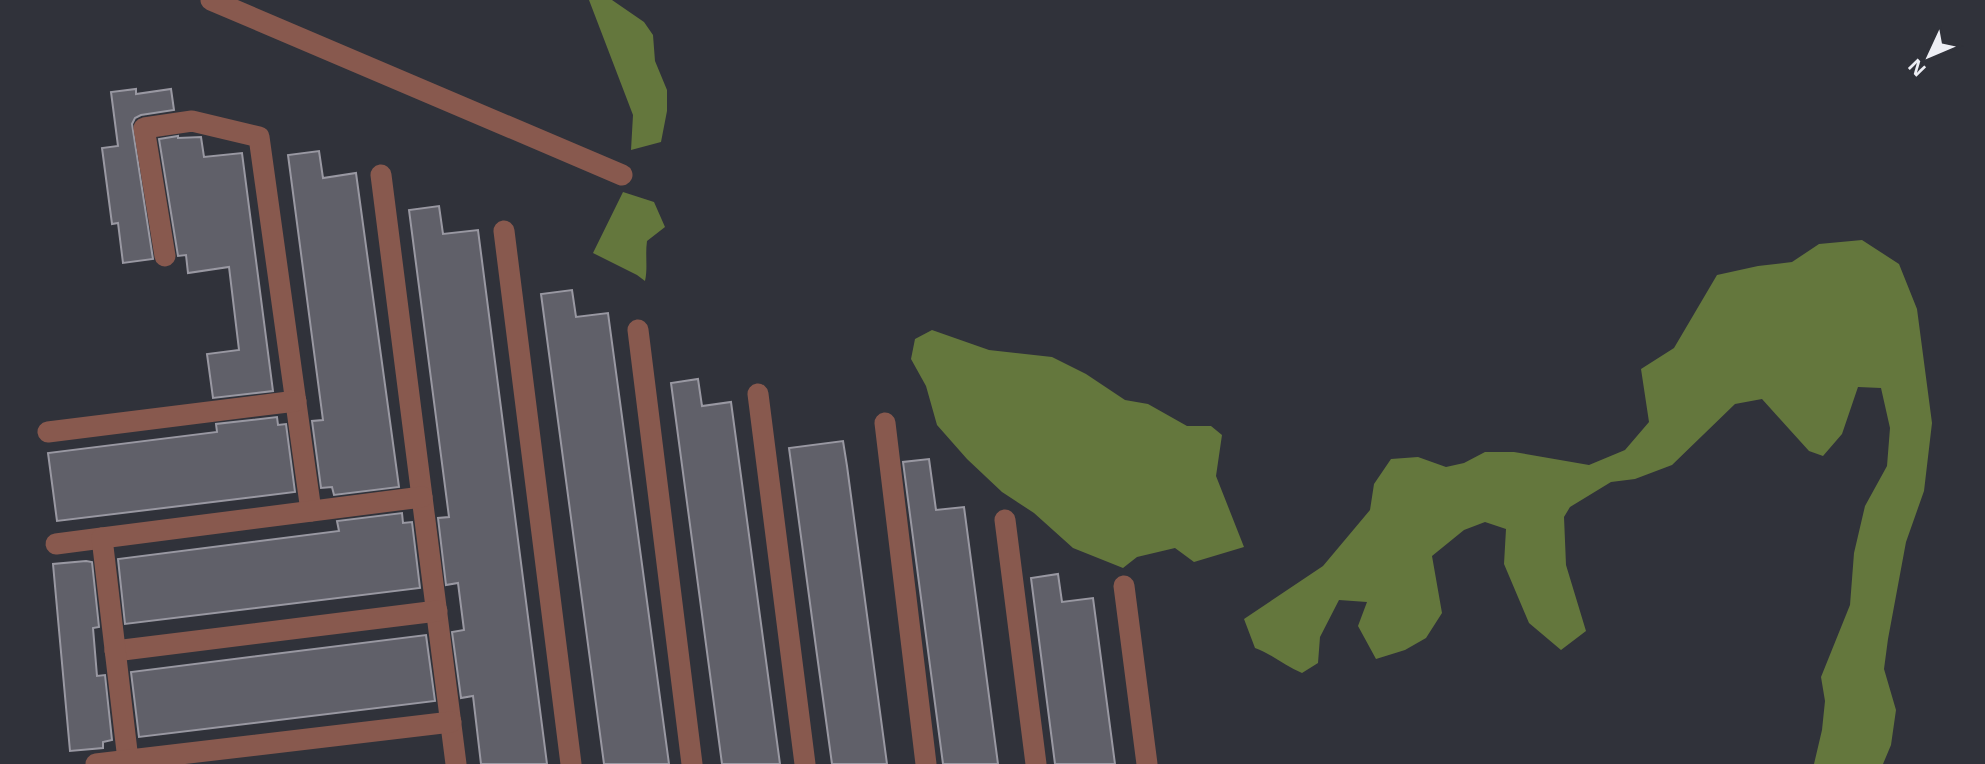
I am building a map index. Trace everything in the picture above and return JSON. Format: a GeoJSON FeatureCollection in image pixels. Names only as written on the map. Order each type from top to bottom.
{"type":"FeatureCollection","features":[{"type":"Feature","properties":{"kind":"street"},"geometry":{"type":"LineString","coordinates":[[212,0],[622,174]]}},
{"type":"Feature","properties":{"kind":"street"},"geometry":{"type":"LineString","coordinates":[[165,256],[144,128],[192,121],[259,137],[311,511]]}},
{"type":"Feature","properties":{"kind":"street"},"geometry":{"type":"LineString","coordinates":[[381,175],[456,764]]}},
{"type":"Feature","properties":{"kind":"street"},"geometry":{"type":"LineString","coordinates":[[504,231],[571,764]]}},
{"type":"Feature","properties":{"kind":"street"},"geometry":{"type":"LineString","coordinates":[[638,330],[692,764]]}},
{"type":"Feature","properties":{"kind":"street"},"geometry":{"type":"LineString","coordinates":[[758,394],[806,764]]}},
{"type":"Feature","properties":{"kind":"street"},"geometry":{"type":"LineString","coordinates":[[48,432],[296,401]]}},
{"type":"Feature","properties":{"kind":"street"},"geometry":{"type":"LineString","coordinates":[[885,423],[926,764]]}},
{"type":"Feature","properties":{"kind":"street"},"geometry":{"type":"LineString","coordinates":[[56,544],[422,497]]}},
{"type":"Feature","properties":{"kind":"street"},"geometry":{"type":"LineString","coordinates":[[1005,520],[1036,764]]}},
{"type":"Feature","properties":{"kind":"street"},"geometry":{"type":"LineString","coordinates":[[102,538],[128,760]]}},
{"type":"Feature","properties":{"kind":"street"},"geometry":{"type":"LineString","coordinates":[[1124,586],[1147,764]]}},
{"type":"Feature","properties":{"kind":"street"},"geometry":{"type":"LineString","coordinates":[[115,651],[437,611]]}},
{"type":"Feature","properties":{"kind":"street"},"geometry":{"type":"LineString","coordinates":[[96,764],[451,722]]}},
{"type":"Feature","properties":{"kind":"green space"},"geometry":{"type":"Polygon","coordinates":[[[589,0],[612,0],[644,22],[653,35],[655,61],[667,90],[667,111],[661,142],[631,150],[633,115],[589,0]]]}},
{"type":"Feature","properties":{"kind":"green space"},"geometry":{"type":"Polygon","coordinates":[[[623,192],[654,202],[665,227],[647,241],[645,281],[593,253],[623,192]]]}},
{"type":"Feature","properties":{"kind":"green space"},"geometry":{"type":"Polygon","coordinates":[[[1862,240],[1899,264],[1917,309],[1932,423],[1924,491],[1906,542],[1888,639],[1884,669],[1896,710],[1891,745],[1883,764],[1814,764],[1825,701],[1821,677],[1850,605],[1854,553],[1865,506],[1887,466],[1890,428],[1881,388],[1858,387],[1842,434],[1823,456],[1809,451],[1762,399],[1735,404],[1672,465],[1635,479],[1611,482],[1570,507],[1564,517],[1566,565],[1586,631],[1561,650],[1529,623],[1504,564],[1506,529],[1485,522],[1464,530],[1432,556],[1442,613],[1426,638],[1405,650],[1376,659],[1358,626],[1367,602],[1339,600],[1320,637],[1318,663],[1302,673],[1255,648],[1244,619],[1323,566],[1370,510],[1374,484],[1391,459],[1418,457],[1446,467],[1464,463],[1485,452],[1514,452],[1589,465],[1625,450],[1649,422],[1641,369],[1674,348],[1717,275],[1792,262],[1819,244],[1862,240]]]}},
{"type":"Feature","properties":{"kind":"green space"},"geometry":{"type":"Polygon","coordinates":[[[932,330],[989,350],[1052,357],[1086,374],[1125,400],[1148,404],[1187,426],[1211,426],[1222,435],[1216,476],[1244,547],[1194,562],[1175,548],[1137,557],[1123,568],[1073,548],[1034,513],[1002,492],[967,459],[937,425],[926,386],[911,359],[915,339],[932,330]]]}},
{"type":"Feature","properties":{"kind":"building"},"geometry":{"type":"Polygon","coordinates":[[[136,89],[136,94],[171,89],[174,110],[141,115],[135,118],[132,124],[153,259],[123,263],[118,223],[112,224],[102,148],[118,146],[111,92],[136,89]]]}},
{"type":"Feature","properties":{"kind":"building"},"geometry":{"type":"Polygon","coordinates":[[[201,137],[204,157],[242,153],[273,391],[213,398],[207,354],[239,350],[229,267],[188,273],[186,255],[178,256],[159,139],[201,137]]]}},
{"type":"Feature","properties":{"kind":"building"},"geometry":{"type":"Polygon","coordinates":[[[319,151],[323,178],[356,173],[399,487],[334,495],[332,487],[321,488],[312,421],[323,420],[288,155],[319,151]]]}},
{"type":"Feature","properties":{"kind":"building"},"geometry":{"type":"Polygon","coordinates":[[[439,206],[443,234],[478,230],[547,764],[481,764],[473,696],[461,698],[452,632],[464,630],[458,583],[446,585],[438,518],[449,517],[409,210],[439,206]]]}},
{"type":"Feature","properties":{"kind":"building"},"geometry":{"type":"Polygon","coordinates":[[[572,290],[576,317],[608,313],[669,764],[604,764],[541,294],[572,290]]]}},
{"type":"Feature","properties":{"kind":"building"},"geometry":{"type":"Polygon","coordinates":[[[698,379],[702,406],[731,402],[780,764],[722,764],[671,383],[698,379]]]}},
{"type":"Feature","properties":{"kind":"building"},"geometry":{"type":"Polygon","coordinates":[[[277,417],[278,425],[286,424],[295,492],[57,521],[48,453],[217,432],[216,424],[277,417]]]}},
{"type":"Feature","properties":{"kind":"building"},"geometry":{"type":"Polygon","coordinates":[[[843,441],[887,764],[832,764],[817,655],[789,448],[843,441]]]}},
{"type":"Feature","properties":{"kind":"building"},"geometry":{"type":"Polygon","coordinates":[[[929,459],[936,510],[964,507],[998,764],[943,764],[903,462],[929,459]]]}},
{"type":"Feature","properties":{"kind":"building"},"geometry":{"type":"Polygon","coordinates":[[[402,513],[403,523],[412,522],[420,588],[125,624],[118,559],[339,531],[337,521],[402,513]]]}},
{"type":"Feature","properties":{"kind":"building"},"geometry":{"type":"Polygon","coordinates":[[[92,562],[99,627],[93,628],[97,676],[105,675],[112,740],[103,742],[103,748],[70,751],[53,564],[92,562]]]}},
{"type":"Feature","properties":{"kind":"building"},"geometry":{"type":"Polygon","coordinates":[[[1058,574],[1062,602],[1093,598],[1115,764],[1055,764],[1031,578],[1058,574]]]}},
{"type":"Feature","properties":{"kind":"building"},"geometry":{"type":"Polygon","coordinates":[[[426,635],[435,701],[139,737],[131,672],[426,635]]]}}]}
